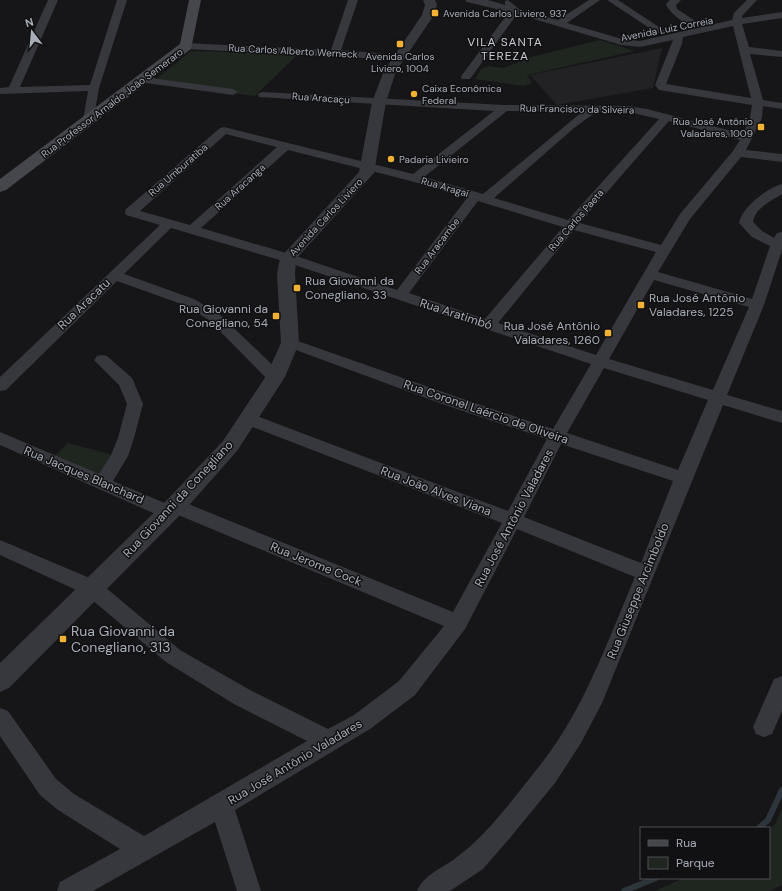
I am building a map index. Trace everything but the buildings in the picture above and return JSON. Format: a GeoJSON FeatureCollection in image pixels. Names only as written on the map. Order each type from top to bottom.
{"type":"FeatureCollection","features":[{"type":"Feature","properties":{"kind":"main road","name":"Rua Professor Arnaldo João Semeraro"},"geometry":{"type":"LineString","coordinates":[[0,187],[144,80],[186,46],[195,0]]}},
{"type":"Feature","properties":{"kind":"street"},"geometry":{"type":"LineString","coordinates":[[13,91],[54,0]]}},
{"type":"Feature","properties":{"kind":"street"},"geometry":{"type":"LineString","coordinates":[[89,120],[94,88],[122,0]]}},
{"type":"Feature","properties":{"kind":"street"},"geometry":{"type":"LineString","coordinates":[[335,53],[353,0]]}},
{"type":"Feature","properties":{"kind":"street","name":"Avenida Carlos Liviero"},"geometry":{"type":"LineString","coordinates":[[288,258],[366,173],[379,102],[390,71],[428,15],[431,5],[429,0]]}},
{"type":"Feature","properties":{"kind":"street"},"geometry":{"type":"LineString","coordinates":[[470,0],[515,10],[609,38]]}},
{"type":"Feature","properties":{"kind":"street"},"geometry":{"type":"LineString","coordinates":[[506,0],[515,10]]}},
{"type":"Feature","properties":{"kind":"street"},"geometry":{"type":"LineString","coordinates":[[612,0],[660,31]]}},
{"type":"Feature","properties":{"kind":"street"},"geometry":{"type":"LineString","coordinates":[[676,0],[671,4],[673,10],[694,24]]}},
{"type":"Feature","properties":{"kind":"street"},"geometry":{"type":"LineString","coordinates":[[737,19],[752,0]]}},
{"type":"Feature","properties":{"kind":"street"},"geometry":{"type":"LineString","coordinates":[[559,24],[589,2]]}},
{"type":"Feature","properties":{"kind":"street"},"geometry":{"type":"LineString","coordinates":[[466,77],[515,10]]}},
{"type":"Feature","properties":{"kind":"street"},"geometry":{"type":"LineString","coordinates":[[737,19],[781,14]]}},
{"type":"Feature","properties":{"kind":"street","name":"Avenida Luiz Correia"},"geometry":{"type":"LineString","coordinates":[[609,38],[632,38],[694,24],[737,19]]}},
{"type":"Feature","properties":{"kind":"street","name":"Avenida Luiz Correia"},"geometry":{"type":"LineString","coordinates":[[609,38],[626,43],[640,44],[737,19]]}},
{"type":"Feature","properties":{"kind":"street","name":"Rua José Antônio Valadares"},"geometry":{"type":"LineString","coordinates":[[69,891],[222,805],[362,722],[407,688],[436,653],[458,623],[557,436],[664,250],[698,200],[738,153],[747,138],[756,118],[758,103],[737,19]]}},
{"type":"Feature","properties":{"kind":"street"},"geometry":{"type":"LineString","coordinates":[[678,35],[677,44],[660,85],[663,88],[672,91],[782,106]]}},
{"type":"Feature","properties":{"kind":"street","name":"Rua Carlos Alberto Werneck"},"geometry":{"type":"LineString","coordinates":[[186,46],[335,53],[399,58]]}},
{"type":"Feature","properties":{"kind":"street"},"geometry":{"type":"LineString","coordinates":[[745,50],[782,54]]}},
{"type":"Feature","properties":{"kind":"street"},"geometry":{"type":"LineString","coordinates":[[144,80],[233,92]]}},
{"type":"Feature","properties":{"kind":"street"},"geometry":{"type":"LineString","coordinates":[[0,91],[94,88]]}},
{"type":"Feature","properties":{"kind":"street","name":"Rua Aracaçu"},"geometry":{"type":"LineString","coordinates":[[263,95],[379,102]]}},
{"type":"Feature","properties":{"kind":"street","name":"Rua Francisco da Silveira"},"geometry":{"type":"LineString","coordinates":[[379,102],[504,108],[628,109],[667,117],[747,138]]}},
{"type":"Feature","properties":{"kind":"street"},"geometry":{"type":"LineString","coordinates":[[415,178],[504,108]]}},
{"type":"Feature","properties":{"kind":"street","name":"Rua Aracambe"},"geometry":{"type":"LineString","coordinates":[[400,296],[480,198],[593,109]]}},
{"type":"Feature","properties":{"kind":"street","name":"Rua Carlos Paeta"},"geometry":{"type":"LineString","coordinates":[[488,325],[571,225],[667,117]]}},
{"type":"Feature","properties":{"kind":"street","name":"Rua Aragaí"},"geometry":{"type":"LineString","coordinates":[[224,130],[415,178],[571,225],[664,250]]}},
{"type":"Feature","properties":{"kind":"street","name":"Rua Umburatiba"},"geometry":{"type":"LineString","coordinates":[[131,211],[224,130]]}},
{"type":"Feature","properties":{"kind":"street","name":"Rua Aracanga"},"geometry":{"type":"LineString","coordinates":[[193,229],[286,145]]}},
{"type":"Feature","properties":{"kind":"street"},"geometry":{"type":"LineString","coordinates":[[738,153],[782,158]]}},
{"type":"Feature","properties":{"kind":"street"},"geometry":{"type":"LineString","coordinates":[[780,241],[751,229],[746,223],[746,218],[751,211],[782,188]]}},
{"type":"Feature","properties":{"kind":"street","name":"Rua Aratimbó"},"geometry":{"type":"LineString","coordinates":[[131,211],[133,214],[193,229],[288,258],[600,362],[719,396],[782,416]]}},
{"type":"Feature","properties":{"kind":"street","name":"Rua Aracatu"},"geometry":{"type":"LineString","coordinates":[[0,386],[169,223]]}},
{"type":"Feature","properties":{"kind":"street","name":"Rua Giuseppe Arcimboldo"},"geometry":{"type":"LineString","coordinates":[[429,891],[474,860],[547,775],[573,736],[591,703],[646,573],[683,478],[757,305],[780,241]]}},
{"type":"Feature","properties":{"kind":"street","name":"Rua Giovanni da Conegliano"},"geometry":{"type":"LineString","coordinates":[[0,680],[171,509],[230,446],[275,377],[290,343],[286,274],[288,258]]}},
{"type":"Feature","properties":{"kind":"street"},"geometry":{"type":"LineString","coordinates":[[650,274],[757,305]]}},
{"type":"Feature","properties":{"kind":"street"},"geometry":{"type":"LineString","coordinates":[[114,275],[189,302],[214,317],[275,377]]}},
{"type":"Feature","properties":{"kind":"street","name":"Rua Coronel Laércio de Oliveira"},"geometry":{"type":"LineString","coordinates":[[290,343],[451,401],[683,478]]}},
{"type":"Feature","properties":{"kind":"street"},"geometry":{"type":"LineString","coordinates":[[102,360],[126,382],[135,404],[131,422],[121,450],[103,483]]}},
{"type":"Feature","properties":{"kind":"street","name":"Rua João Alves Viana"},"geometry":{"type":"LineString","coordinates":[[248,419],[513,520],[646,573]]}},
{"type":"Feature","properties":{"kind":"street","name":"Rua Jacques Blanchard"},"geometry":{"type":"LineString","coordinates":[[0,438],[103,483],[171,509]]}},
{"type":"Feature","properties":{"kind":"street","name":"Rua Jerome Cock"},"geometry":{"type":"LineString","coordinates":[[171,509],[458,623]]}},
{"type":"Feature","properties":{"kind":"street"},"geometry":{"type":"LineString","coordinates":[[0,547],[92,588],[173,656],[242,697],[328,741]]}},
{"type":"Feature","properties":{"kind":"street"},"geometry":{"type":"LineString","coordinates":[[764,727],[782,686]]}},
{"type":"Feature","properties":{"kind":"street"},"geometry":{"type":"LineString","coordinates":[[0,718],[48,787],[66,802],[143,849]]}},
{"type":"Feature","properties":{"kind":"street"},"geometry":{"type":"LineString","coordinates":[[222,805],[250,891]]}},
{"type":"Feature","properties":{"kind":"shaded area"},"geometry":{"type":"Polygon","coordinates":[[[662,48],[653,88],[557,105],[530,75],[662,48]]]}},
{"type":"Feature","properties":{"kind":"green space"},"geometry":{"type":"Polygon","coordinates":[[[600,40],[635,51],[527,75],[532,83],[524,86],[475,79],[481,69],[488,66],[504,68],[531,57],[600,40]]]}},
{"type":"Feature","properties":{"kind":"green space"},"geometry":{"type":"Polygon","coordinates":[[[191,51],[298,54],[255,96],[151,83],[191,51]]]}},
{"type":"Feature","properties":{"kind":"green space"},"geometry":{"type":"Polygon","coordinates":[[[68,443],[117,456],[105,478],[51,460],[68,443]]]}},
{"type":"Feature","properties":{"kind":"green space"},"geometry":{"type":"Polygon","coordinates":[[[782,807],[782,885],[770,891],[655,891],[682,879],[770,879],[770,828],[776,823],[782,807]]]}},
{"type":"Feature","properties":{"kind":"waterway"},"geometry":{"type":"LineString","coordinates":[[760,827],[768,820],[782,790]]}},
{"type":"Feature","properties":{"kind":"waterway"},"geometry":{"type":"LineString","coordinates":[[624,891],[654,879]]}},
{"type":"Feature","properties":{"kind":"place","name":"Avenida Carlos Liviero, 937"},"geometry":{"type":"Point","coordinates":[435,13]}},
{"type":"Feature","properties":{"kind":"place","name":"Avenida Carlos Liviero, 1004"},"geometry":{"type":"Point","coordinates":[400,44]}},
{"type":"Feature","properties":{"kind":"place","name":"Caixa Econômica Federal"},"geometry":{"type":"Point","coordinates":[414,94]}},
{"type":"Feature","properties":{"kind":"place","name":"Rua José Antônio Valadares, 1009"},"geometry":{"type":"Point","coordinates":[761,127]}},
{"type":"Feature","properties":{"kind":"place","name":"Padaria Livieiro"},"geometry":{"type":"Point","coordinates":[391,159]}},
{"type":"Feature","properties":{"kind":"place","name":"Rua Giovanni da Conegliano, 33"},"geometry":{"type":"Point","coordinates":[297,288]}},
{"type":"Feature","properties":{"kind":"place","name":"Rua José Antônio Valadares, 1225"},"geometry":{"type":"Point","coordinates":[641,305]}},
{"type":"Feature","properties":{"kind":"place","name":"Rua Giovanni da Conegliano, 54"},"geometry":{"type":"Point","coordinates":[276,316]}},
{"type":"Feature","properties":{"kind":"place","name":"Rua José Antônio Valadares, 1260"},"geometry":{"type":"Point","coordinates":[608,333]}},
{"type":"Feature","properties":{"kind":"place","name":"Rua Giovanni da Conegliano, 313"},"geometry":{"type":"Point","coordinates":[63,639]}},
{"type":"Feature","properties":{"kind":"district","name":"VILA SANTA TEREZA"},"geometry":{"type":"Point","coordinates":[505,49]}}]}
